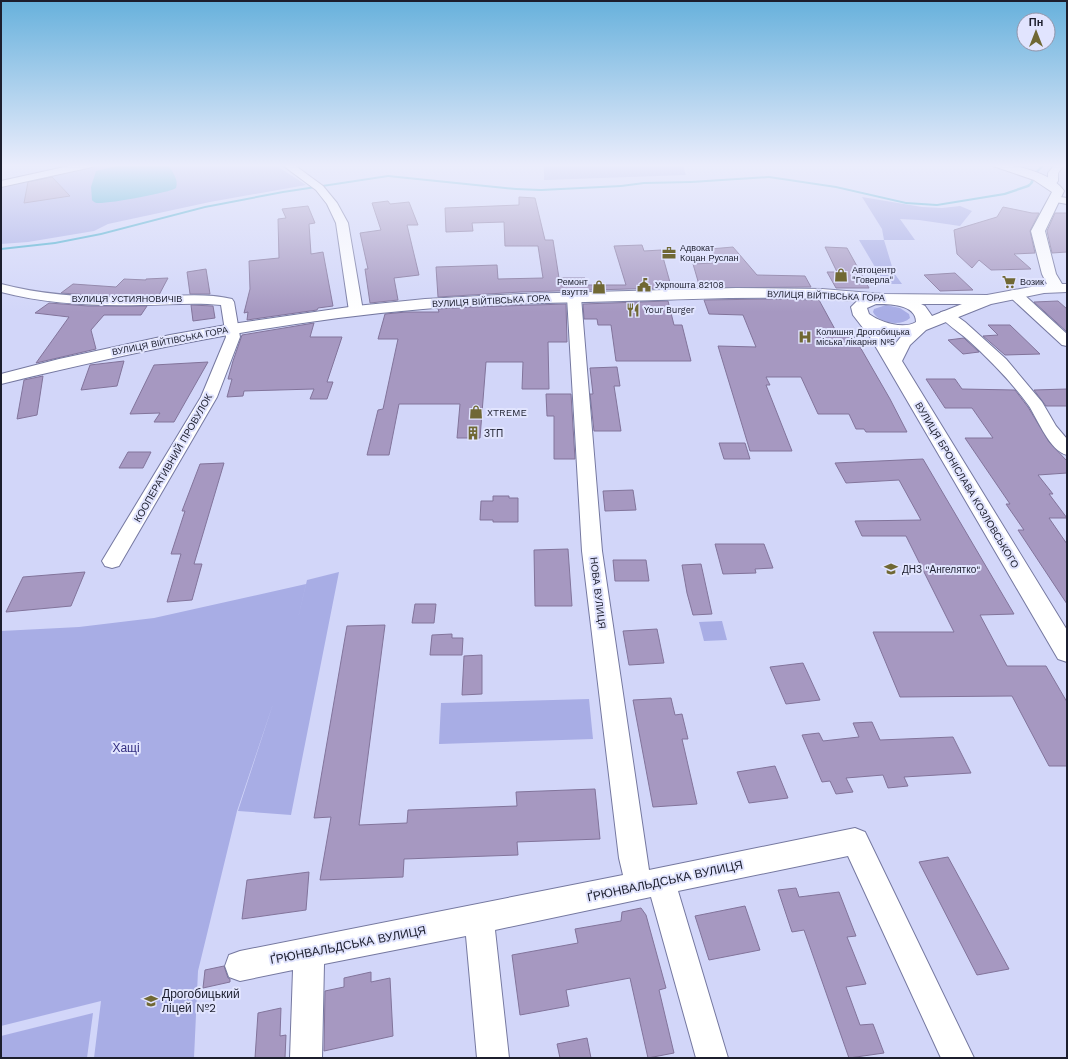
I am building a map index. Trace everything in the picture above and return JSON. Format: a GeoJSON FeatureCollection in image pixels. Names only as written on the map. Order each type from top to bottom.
{"type":"FeatureCollection","features":[{"type":"Feature","properties":{"kind":"street"},"geometry":{"type":"LineString","coordinates":[[338,213],[342,223],[356,311]]}},
{"type":"Feature","properties":{"kind":"street"},"geometry":{"type":"LineString","coordinates":[[1050,213],[1039,227],[1038,231],[1049,274],[1062,288]]}},
{"type":"Feature","properties":{"kind":"street","name":"ВУЛИЦЯ УСТИЯНОВИЧІВ"},"geometry":{"type":"LineString","coordinates":[[1,288],[52,298],[82,300],[203,300],[227,302],[232,329]]}},
{"type":"Feature","properties":{"kind":"street","name":"ВУЛИЦЯ ВІЙТІВСЬКА ГОРА"},"geometry":{"type":"LineString","coordinates":[[920,326],[987,300],[1015,294],[1062,288]]}},
{"type":"Feature","properties":{"kind":"street","name":"ВУЛИЦЯ ВІЙТІВСЬКА ГОРА"},"geometry":{"type":"LineString","coordinates":[[1,379],[139,346],[232,329],[356,311],[445,303],[574,297],[698,294],[822,294],[883,299],[987,300]]}},
{"type":"Feature","properties":{"kind":"street"},"geometry":{"type":"LineString","coordinates":[[822,294],[876,325],[895,329],[909,329],[920,326]]}},
{"type":"Feature","properties":{"kind":"street"},"geometry":{"type":"LineString","coordinates":[[1015,294],[1067,342]]}},
{"type":"Feature","properties":{"kind":"street","name":"НОВА ВУЛИЦЯ"},"geometry":{"type":"LineString","coordinates":[[574,297],[592,551],[633,858],[650,884],[712,1058]]}},
{"type":"Feature","properties":{"kind":"street"},"geometry":{"type":"LineString","coordinates":[[864,318],[859,312],[859,307],[862,304],[875,299],[905,303],[921,311],[925,319],[903,343],[893,361]]}},
{"type":"Feature","properties":{"kind":"street"},"geometry":{"type":"LineString","coordinates":[[946,315],[960,325],[1011,374],[1036,405],[1050,428],[1067,450]]}},
{"type":"Feature","properties":{"kind":"street","name":"ВУЛИЦЯ БРОНІСЛАВА КОЗЛОВСЬКОГО"},"geometry":{"type":"LineString","coordinates":[[864,318],[893,361],[1067,652]]}},
{"type":"Feature","properties":{"kind":"street","name":"КООПЕРАТИВНИЙ ПРОВУЛОК"},"geometry":{"type":"LineString","coordinates":[[112,561],[209,397],[231,343],[233,337],[232,329]]}},
{"type":"Feature","properties":{"kind":"street","name":"ҐРЮНВАЛЬДСЬКА ВУЛИЦЯ"},"geometry":{"type":"LineString","coordinates":[[240,966],[479,919],[854,841],[958,1058]]}},
{"type":"Feature","properties":{"kind":"street"},"geometry":{"type":"LineString","coordinates":[[479,919],[493,1058]]}},
{"type":"Feature","properties":{"kind":"street"},"geometry":{"type":"LineString","coordinates":[[306,1058],[309,953]]}},
{"type":"Feature","properties":{"kind":"green space"},"geometry":{"type":"Polygon","coordinates":[[[1,213],[157,213],[108,224],[94,231],[28,242],[1,244],[1,213]]]}},
{"type":"Feature","properties":{"kind":"green space"},"geometry":{"type":"Polygon","coordinates":[[[872,213],[970,213],[960,226],[919,220],[900,219],[915,240],[884,240],[882,229],[872,213]]]}},
{"type":"Feature","properties":{"kind":"green space"},"geometry":{"type":"Polygon","coordinates":[[[859,240],[884,240],[894,273],[902,284],[885,284],[859,240]]]}},
{"type":"Feature","properties":{"kind":"green space"},"geometry":{"type":"Polygon","coordinates":[[[886,305],[900,308],[909,314],[910,318],[906,321],[896,323],[880,319],[873,312],[874,309],[886,305]]]}},
{"type":"Feature","properties":{"kind":"green space","name":"Хащі"},"geometry":{"type":"Polygon","coordinates":[[[339,572],[291,815],[238,811],[273,704],[237,811],[198,971],[194,1058],[94,1058],[101,1001],[1,1026],[1,631],[79,627],[154,618],[306,584],[295,631],[307,580],[339,572]]]}},
{"type":"Feature","properties":{"kind":"green space"},"geometry":{"type":"Polygon","coordinates":[[[722,621],[727,640],[704,641],[699,622],[722,621]]]}},
{"type":"Feature","properties":{"kind":"green space"},"geometry":{"type":"Polygon","coordinates":[[[589,699],[593,739],[439,744],[441,703],[589,699]]]}},
{"type":"Feature","properties":{"kind":"green space"},"geometry":{"type":"Polygon","coordinates":[[[93,1013],[87,1058],[1,1058],[1,1036],[93,1013]]]}},
{"type":"Feature","properties":{"kind":"building"},"geometry":{"type":"Polygon","coordinates":[[[284,213],[311,213],[315,223],[309,224],[311,254],[323,252],[333,306],[318,308],[317,310],[247,320],[248,312],[244,313],[250,289],[249,261],[279,258],[278,219],[286,218],[284,213]]]}},
{"type":"Feature","properties":{"kind":"building"},"geometry":{"type":"Polygon","coordinates":[[[375,213],[413,213],[418,225],[407,225],[419,275],[394,278],[398,300],[370,303],[365,269],[368,269],[360,233],[381,230],[375,213]]]}},
{"type":"Feature","properties":{"kind":"building"},"geometry":{"type":"Polygon","coordinates":[[[445,213],[539,213],[545,240],[553,240],[559,278],[585,278],[587,285],[626,285],[614,246],[642,245],[644,251],[661,250],[671,286],[664,286],[664,288],[521,292],[438,297],[436,267],[497,265],[498,279],[543,278],[538,246],[505,246],[504,222],[472,223],[473,231],[446,232],[445,213]]]}},
{"type":"Feature","properties":{"kind":"building"},"geometry":{"type":"Polygon","coordinates":[[[999,213],[1039,213],[1030,231],[1035,253],[1014,254],[1031,269],[991,270],[979,260],[972,268],[957,254],[954,230],[997,217],[999,213]]]}},
{"type":"Feature","properties":{"kind":"building"},"geometry":{"type":"Polygon","coordinates":[[[1055,213],[1067,213],[1067,252],[1052,253],[1047,231],[1055,213]]]}},
{"type":"Feature","properties":{"kind":"building"},"geometry":{"type":"Polygon","coordinates":[[[733,247],[757,275],[805,276],[811,287],[700,288],[693,264],[714,263],[713,261],[720,261],[710,249],[733,247]]]}},
{"type":"Feature","properties":{"kind":"building"},"geometry":{"type":"Polygon","coordinates":[[[825,247],[847,248],[869,288],[836,288],[827,272],[837,272],[825,247]]]}},
{"type":"Feature","properties":{"kind":"building"},"geometry":{"type":"Polygon","coordinates":[[[206,269],[210,294],[190,294],[187,272],[206,269]]]}},
{"type":"Feature","properties":{"kind":"building"},"geometry":{"type":"Polygon","coordinates":[[[955,273],[973,290],[940,291],[924,275],[955,273]]]}},
{"type":"Feature","properties":{"kind":"building"},"geometry":{"type":"Polygon","coordinates":[[[168,278],[159,295],[105,296],[61,293],[73,284],[116,287],[124,279],[146,280],[168,278]]]}},
{"type":"Feature","properties":{"kind":"building"},"geometry":{"type":"Polygon","coordinates":[[[704,300],[819,300],[837,333],[852,333],[907,432],[866,432],[864,429],[856,429],[849,414],[818,414],[801,377],[766,377],[770,385],[766,385],[792,451],[750,451],[718,346],[756,347],[743,315],[709,314],[704,300]]]}},
{"type":"Feature","properties":{"kind":"building"},"geometry":{"type":"Polygon","coordinates":[[[668,301],[674,325],[682,325],[691,361],[616,361],[611,325],[598,325],[597,319],[584,319],[583,304],[668,301]]]}},
{"type":"Feature","properties":{"kind":"building"},"geometry":{"type":"Polygon","coordinates":[[[1058,301],[1067,309],[1067,332],[1034,302],[1058,301]]]}},
{"type":"Feature","properties":{"kind":"building"},"geometry":{"type":"Polygon","coordinates":[[[49,303],[88,306],[147,306],[141,315],[104,315],[91,330],[96,349],[36,363],[69,317],[35,313],[49,303]]]}},
{"type":"Feature","properties":{"kind":"building"},"geometry":{"type":"Polygon","coordinates":[[[566,304],[567,342],[548,342],[549,389],[522,389],[523,362],[486,362],[480,438],[457,438],[460,404],[399,404],[389,455],[367,455],[378,410],[383,409],[398,339],[378,339],[385,314],[406,312],[439,312],[438,309],[473,307],[566,304]]]}},
{"type":"Feature","properties":{"kind":"building"},"geometry":{"type":"Polygon","coordinates":[[[191,305],[213,306],[215,318],[193,321],[191,305]]]}},
{"type":"Feature","properties":{"kind":"building"},"geometry":{"type":"Polygon","coordinates":[[[314,323],[310,337],[342,337],[327,382],[333,382],[327,399],[310,399],[314,389],[244,391],[243,396],[227,397],[232,379],[228,379],[242,335],[314,323]]]}},
{"type":"Feature","properties":{"kind":"building"},"geometry":{"type":"Polygon","coordinates":[[[988,325],[1010,325],[1040,354],[1005,355],[983,336],[998,335],[988,325]]]}},
{"type":"Feature","properties":{"kind":"building"},"geometry":{"type":"Polygon","coordinates":[[[964,338],[979,352],[963,354],[948,340],[964,338]]]}},
{"type":"Feature","properties":{"kind":"building"},"geometry":{"type":"Polygon","coordinates":[[[124,361],[117,386],[81,390],[90,365],[124,361]]]}},
{"type":"Feature","properties":{"kind":"building"},"geometry":{"type":"Polygon","coordinates":[[[208,362],[174,422],[154,422],[160,413],[130,414],[154,365],[208,362]]]}},
{"type":"Feature","properties":{"kind":"building"},"geometry":{"type":"Polygon","coordinates":[[[617,367],[620,386],[614,386],[621,431],[594,431],[590,394],[593,394],[590,368],[617,367]]]}},
{"type":"Feature","properties":{"kind":"building"},"geometry":{"type":"Polygon","coordinates":[[[43,376],[37,415],[17,419],[24,380],[43,376]]]}},
{"type":"Feature","properties":{"kind":"building"},"geometry":{"type":"Polygon","coordinates":[[[926,379],[955,379],[962,389],[1015,390],[1028,407],[1049,442],[1067,461],[1067,473],[1038,475],[1053,494],[1049,494],[1067,518],[1049,518],[1067,544],[1067,604],[1018,530],[1024,530],[1006,504],[1010,504],[965,438],[993,438],[972,408],[945,408],[926,379]]]}},
{"type":"Feature","properties":{"kind":"building"},"geometry":{"type":"Polygon","coordinates":[[[1067,389],[1067,406],[1046,406],[1034,390],[1067,389]]]}},
{"type":"Feature","properties":{"kind":"building"},"geometry":{"type":"Polygon","coordinates":[[[546,394],[571,394],[575,459],[554,459],[554,416],[547,416],[546,394]]]}},
{"type":"Feature","properties":{"kind":"building"},"geometry":{"type":"Polygon","coordinates":[[[719,443],[745,443],[750,459],[724,459],[719,443]]]}},
{"type":"Feature","properties":{"kind":"building"},"geometry":{"type":"Polygon","coordinates":[[[128,452],[151,452],[143,468],[119,468],[128,452]]]}},
{"type":"Feature","properties":{"kind":"building"},"geometry":{"type":"Polygon","coordinates":[[[923,459],[1014,614],[980,615],[1007,666],[1046,666],[1067,702],[1067,766],[1049,766],[1012,696],[900,697],[873,632],[954,632],[906,536],[862,536],[855,521],[921,520],[899,480],[846,483],[835,463],[923,459]]]}},
{"type":"Feature","properties":{"kind":"building"},"geometry":{"type":"Polygon","coordinates":[[[224,463],[194,564],[202,564],[192,600],[167,602],[181,554],[171,554],[185,511],[182,511],[200,464],[224,463]]]}},
{"type":"Feature","properties":{"kind":"building"},"geometry":{"type":"Polygon","coordinates":[[[633,490],[636,510],[605,511],[603,491],[633,490]]]}},
{"type":"Feature","properties":{"kind":"building"},"geometry":{"type":"Polygon","coordinates":[[[493,496],[509,496],[509,498],[518,498],[518,522],[493,522],[493,520],[480,520],[481,501],[493,501],[493,496]]]}},
{"type":"Feature","properties":{"kind":"building"},"geometry":{"type":"Polygon","coordinates":[[[715,544],[764,544],[773,568],[755,569],[756,573],[723,574],[715,544]]]}},
{"type":"Feature","properties":{"kind":"building"},"geometry":{"type":"Polygon","coordinates":[[[568,549],[572,606],[535,606],[534,550],[568,549]]]}},
{"type":"Feature","properties":{"kind":"building"},"geometry":{"type":"Polygon","coordinates":[[[613,560],[646,560],[649,581],[615,581],[613,560]]]}},
{"type":"Feature","properties":{"kind":"building"},"geometry":{"type":"Polygon","coordinates":[[[701,564],[712,614],[693,615],[682,565],[701,564]]]}},
{"type":"Feature","properties":{"kind":"building"},"geometry":{"type":"Polygon","coordinates":[[[85,572],[71,606],[6,612],[23,577],[85,572]]]}},
{"type":"Feature","properties":{"kind":"building"},"geometry":{"type":"Polygon","coordinates":[[[415,604],[436,604],[434,623],[412,623],[415,604]]]}},
{"type":"Feature","properties":{"kind":"building"},"geometry":{"type":"Polygon","coordinates":[[[385,625],[359,825],[407,823],[408,810],[517,806],[516,792],[595,789],[600,839],[517,842],[518,855],[404,859],[403,877],[320,880],[331,817],[314,818],[347,626],[385,625]]]}},
{"type":"Feature","properties":{"kind":"building"},"geometry":{"type":"Polygon","coordinates":[[[657,629],[664,663],[629,665],[623,631],[657,629]]]}},
{"type":"Feature","properties":{"kind":"building"},"geometry":{"type":"Polygon","coordinates":[[[452,634],[452,638],[463,638],[462,655],[430,655],[432,635],[452,634]]]}},
{"type":"Feature","properties":{"kind":"building"},"geometry":{"type":"Polygon","coordinates":[[[482,655],[482,694],[462,695],[464,656],[482,655]]]}},
{"type":"Feature","properties":{"kind":"building"},"geometry":{"type":"Polygon","coordinates":[[[803,663],[820,700],[786,704],[770,667],[803,663]]]}},
{"type":"Feature","properties":{"kind":"building"},"geometry":{"type":"Polygon","coordinates":[[[671,698],[675,715],[682,714],[688,739],[682,739],[697,804],[653,807],[633,700],[671,698]]]}},
{"type":"Feature","properties":{"kind":"building"},"geometry":{"type":"Polygon","coordinates":[[[872,722],[880,740],[953,737],[971,773],[904,777],[908,786],[888,788],[883,775],[846,778],[853,792],[836,794],[830,781],[822,782],[802,735],[819,733],[823,741],[859,737],[853,723],[872,722]]]}},
{"type":"Feature","properties":{"kind":"building"},"geometry":{"type":"Polygon","coordinates":[[[775,766],[788,798],[749,803],[737,772],[775,766]]]}},
{"type":"Feature","properties":{"kind":"building"},"geometry":{"type":"Polygon","coordinates":[[[948,857],[1009,969],[977,975],[919,862],[948,857]]]}},
{"type":"Feature","properties":{"kind":"building"},"geometry":{"type":"Polygon","coordinates":[[[309,872],[306,910],[242,919],[247,880],[309,872]]]}},
{"type":"Feature","properties":{"kind":"building"},"geometry":{"type":"Polygon","coordinates":[[[796,888],[799,897],[839,892],[856,936],[847,937],[866,984],[846,987],[860,1025],[873,1024],[884,1053],[849,1058],[804,930],[792,932],[778,890],[796,888]]]}},
{"type":"Feature","properties":{"kind":"building"},"geometry":{"type":"Polygon","coordinates":[[[745,906],[760,950],[709,960],[695,916],[745,906]]]}},
{"type":"Feature","properties":{"kind":"building"},"geometry":{"type":"Polygon","coordinates":[[[641,908],[646,915],[666,988],[659,990],[674,1053],[648,1058],[630,978],[566,990],[569,1006],[520,1015],[512,955],[578,943],[575,929],[621,921],[622,912],[641,908]]]}},
{"type":"Feature","properties":{"kind":"building"},"geometry":{"type":"Polygon","coordinates":[[[224,966],[230,982],[203,988],[205,970],[224,966]]]}},
{"type":"Feature","properties":{"kind":"building"},"geometry":{"type":"Polygon","coordinates":[[[371,972],[371,982],[390,978],[393,1036],[324,1051],[325,991],[344,987],[344,978],[371,972]]]}},
{"type":"Feature","properties":{"kind":"building"},"geometry":{"type":"Polygon","coordinates":[[[281,1008],[280,1036],[286,1035],[285,1058],[255,1058],[258,1013],[281,1008]]]}},
{"type":"Feature","properties":{"kind":"building"},"geometry":{"type":"Polygon","coordinates":[[[587,1038],[591,1058],[560,1058],[557,1044],[587,1038]]]}},
{"type":"Feature","properties":{"kind":"waterway"},"geometry":{"type":"LineString","coordinates":[[1,249],[55,243],[101,234],[180,213]]}},
{"type":"Feature","properties":{"kind":"place","name":"Адвокат Коцан Руслан"},"geometry":{"type":"Point","coordinates":[669,253]}},
{"type":"Feature","properties":{"kind":"place","name":"Автоцентр \"Говерла\""},"geometry":{"type":"Point","coordinates":[841,275]}},
{"type":"Feature","properties":{"kind":"place","name":"Возик"},"geometry":{"type":"Point","coordinates":[1009,282]}},
{"type":"Feature","properties":{"kind":"place","name":"Укрпошта 82108"},"geometry":{"type":"Point","coordinates":[644,285]}},
{"type":"Feature","properties":{"kind":"place","name":"Ремонт взуття"},"geometry":{"type":"Point","coordinates":[599,287]}},
{"type":"Feature","properties":{"kind":"place","name":"Your Burger"},"geometry":{"type":"Point","coordinates":[633,310]}},
{"type":"Feature","properties":{"kind":"place","name":"Колишня Дрогобицька міська лікарня №5"},"geometry":{"type":"Point","coordinates":[805,337]}},
{"type":"Feature","properties":{"kind":"place","name":"XTREME"},"geometry":{"type":"Point","coordinates":[476,412]}},
{"type":"Feature","properties":{"kind":"place","name":"ЗТП"},"geometry":{"type":"Point","coordinates":[473,433]}},
{"type":"Feature","properties":{"kind":"place","name":"ДНЗ \"Ангелятко\""},"geometry":{"type":"Point","coordinates":[891,569]}},
{"type":"Feature","properties":{"kind":"place","name":"Дрогобицький ліцей №2"},"geometry":{"type":"Point","coordinates":[151,1001]}}]}
